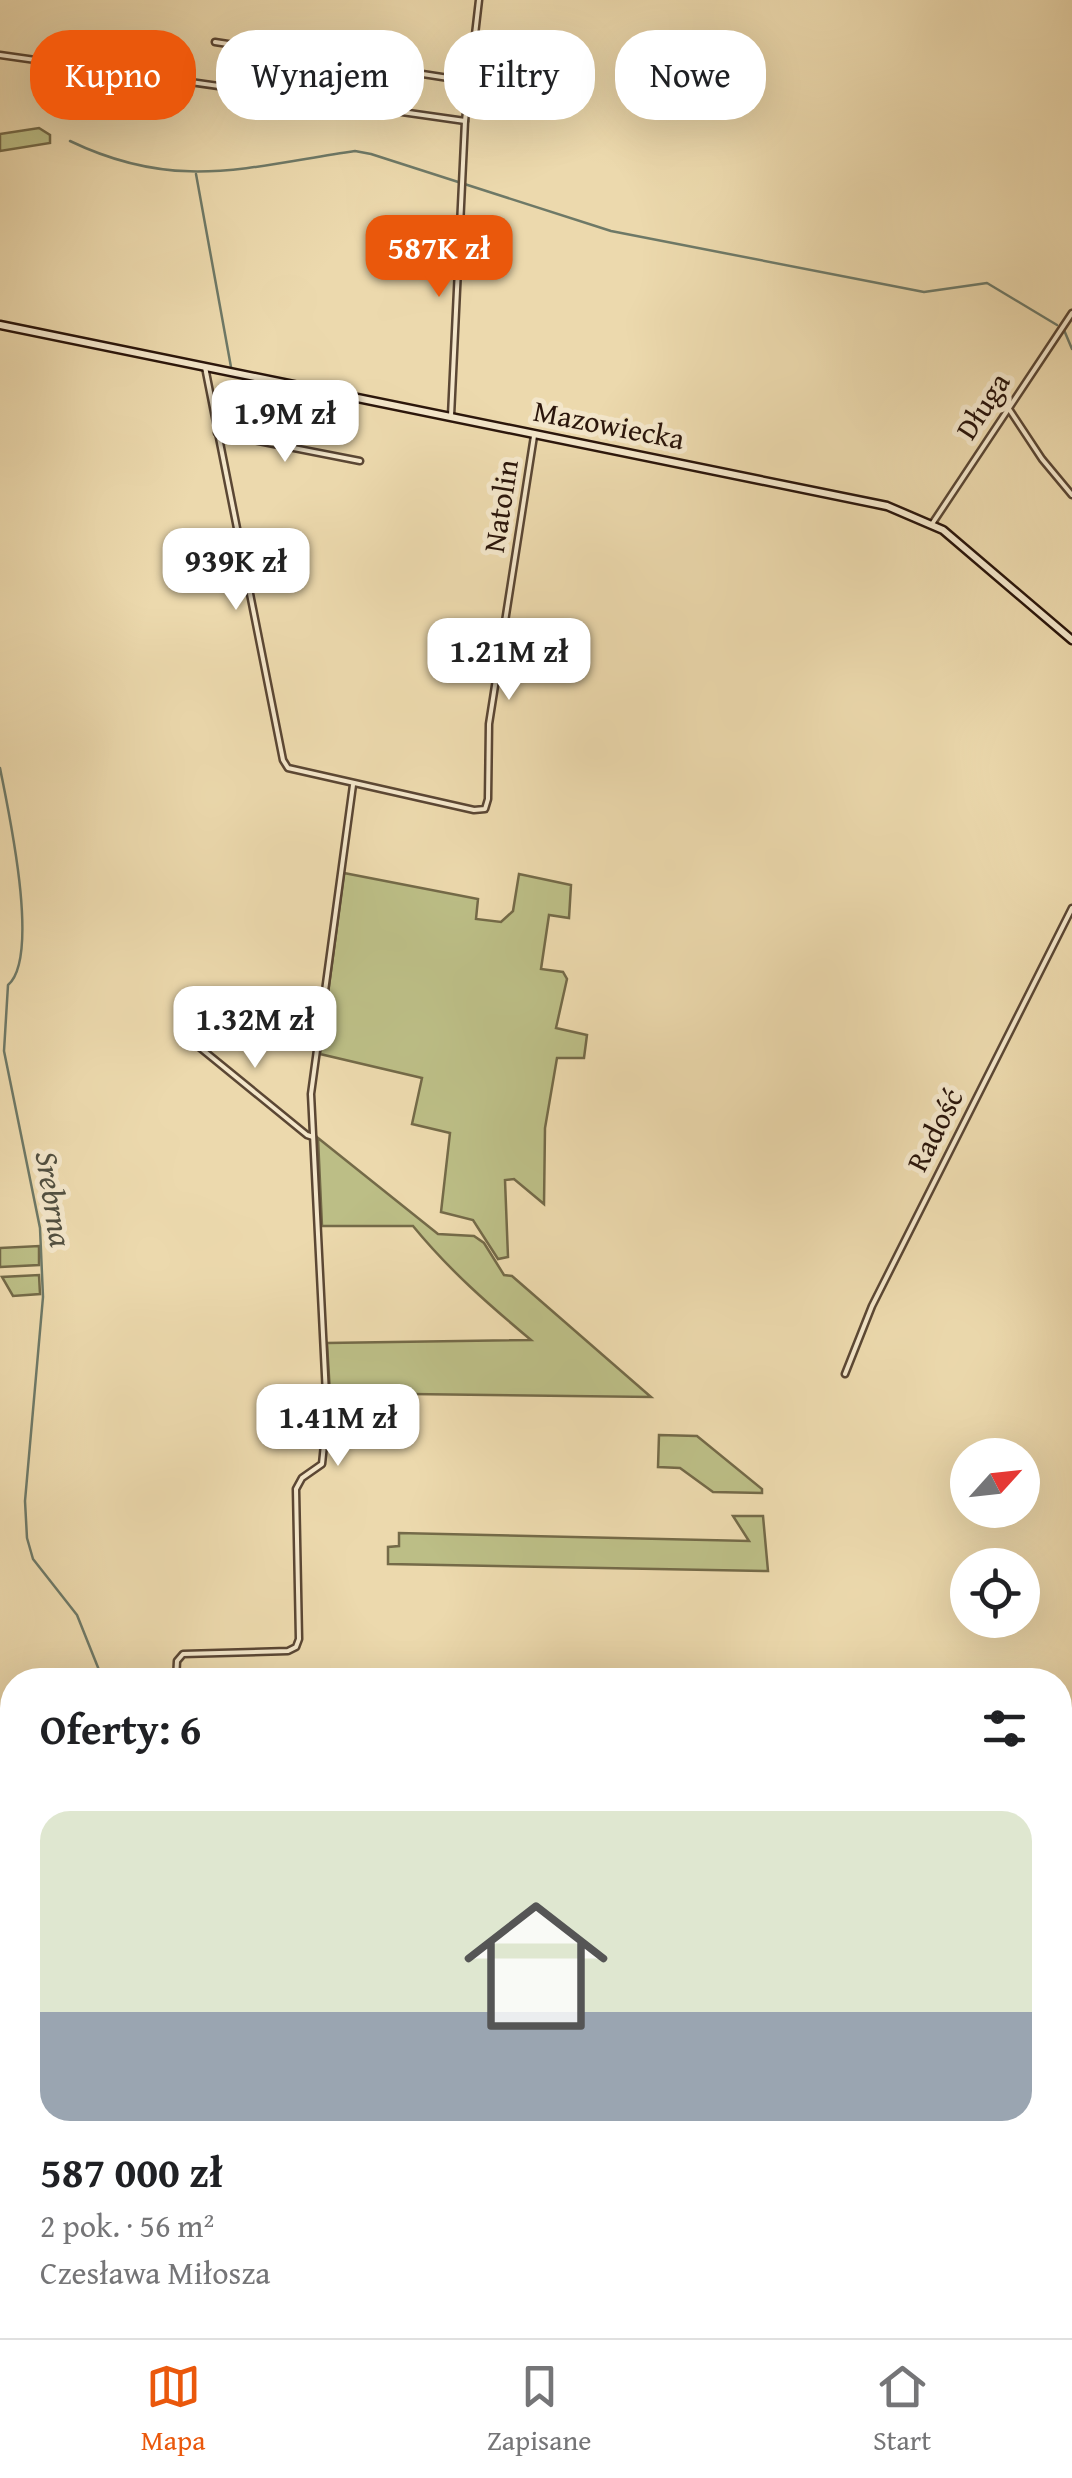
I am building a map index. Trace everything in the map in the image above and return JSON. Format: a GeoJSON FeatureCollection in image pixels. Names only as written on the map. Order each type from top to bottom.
{"type":"FeatureCollection","features":[{"type":"Feature","properties":{"kind":"street"},"geometry":{"type":"LineString","coordinates":[[475,30],[479,0]]}},
{"type":"Feature","properties":{"kind":"street"},"geometry":{"type":"LineString","coordinates":[[0,54],[465,121],[451,416]]}},
{"type":"Feature","properties":{"kind":"street","name":"Długa"},"geometry":{"type":"LineString","coordinates":[[932,524],[1072,313]]}},
{"type":"Feature","properties":{"kind":"street","name":"Mazowiecka"},"geometry":{"type":"LineString","coordinates":[[0,326],[902,510],[932,524],[964,547],[1072,640]]}},
{"type":"Feature","properties":{"kind":"street"},"geometry":{"type":"LineString","coordinates":[[177,1668],[185,1654],[286,1651],[296,1647],[300,1639],[297,1485],[322,1464],[327,1420],[313,1078],[353,784],[294,771],[283,760],[206,367]]}},
{"type":"Feature","properties":{"kind":"street"},"geometry":{"type":"LineString","coordinates":[[1009,408],[1031,444],[1072,496]]}},
{"type":"Feature","properties":{"kind":"street","name":"Natolin"},"geometry":{"type":"LineString","coordinates":[[353,784],[474,810],[487,806],[489,724],[535,433]]}},
{"type":"Feature","properties":{"kind":"street"},"geometry":{"type":"LineString","coordinates":[[218,434],[360,461]]}},
{"type":"Feature","properties":{"kind":"street","name":"Radość"},"geometry":{"type":"LineString","coordinates":[[844,1374],[872,1306],[1072,908]]}},
{"type":"Feature","properties":{"kind":"street"},"geometry":{"type":"LineString","coordinates":[[182,1033],[314,1137]]}},
{"type":"Feature","properties":{"kind":"green space"},"geometry":{"type":"Polygon","coordinates":[[[39,128],[50,135],[50,143],[0,151],[0,134],[39,128]]]}},
{"type":"Feature","properties":{"kind":"green space"},"geometry":{"type":"Polygon","coordinates":[[[344,873],[478,899],[476,919],[501,922],[513,911],[519,874],[571,885],[569,918],[549,915],[541,969],[563,972],[567,979],[556,1028],[587,1035],[584,1058],[557,1058],[545,1128],[544,1204],[514,1179],[505,1180],[508,1257],[498,1259],[473,1220],[441,1212],[450,1133],[412,1124],[422,1078],[320,1054],[344,873]]]}},
{"type":"Feature","properties":{"kind":"green space"},"geometry":{"type":"Polygon","coordinates":[[[318,1138],[438,1234],[474,1236],[484,1243],[504,1275],[512,1276],[651,1397],[330,1393],[327,1343],[531,1340],[469,1286],[413,1226],[322,1226],[318,1138]]]}},
{"type":"Feature","properties":{"kind":"green space"},"geometry":{"type":"Polygon","coordinates":[[[39,1246],[39,1265],[0,1267],[0,1248],[39,1246]]]}},
{"type":"Feature","properties":{"kind":"green space"},"geometry":{"type":"Polygon","coordinates":[[[39,1275],[40,1294],[13,1296],[2,1277],[39,1275]]]}},
{"type":"Feature","properties":{"kind":"green space"},"geometry":{"type":"Polygon","coordinates":[[[659,1435],[697,1436],[762,1489],[762,1493],[713,1492],[680,1468],[658,1467],[659,1435]]]}},
{"type":"Feature","properties":{"kind":"green space"},"geometry":{"type":"Polygon","coordinates":[[[733,1516],[763,1516],[768,1571],[388,1564],[388,1547],[399,1546],[399,1533],[749,1541],[733,1516]]]}},
{"type":"Feature","properties":{"kind":"waterway"},"geometry":{"type":"LineString","coordinates":[[70,141],[108,157],[178,171],[245,168],[355,151],[611,231],[924,292],[987,283],[1057,325]]}},
{"type":"Feature","properties":{"kind":"waterway"},"geometry":{"type":"LineString","coordinates":[[196,174],[231,367]]}},
{"type":"Feature","properties":{"kind":"waterway"},"geometry":{"type":"LineString","coordinates":[[1064,330],[1072,349]]}},
{"type":"Feature","properties":{"kind":"waterway","name":"Srebrna"},"geometry":{"type":"LineString","coordinates":[[0,768],[15,847],[22,915],[22,945],[17,969],[8,985],[4,1051],[40,1228],[43,1297],[25,1501],[27,1538],[33,1559],[77,1615],[98,1668]]}}]}
